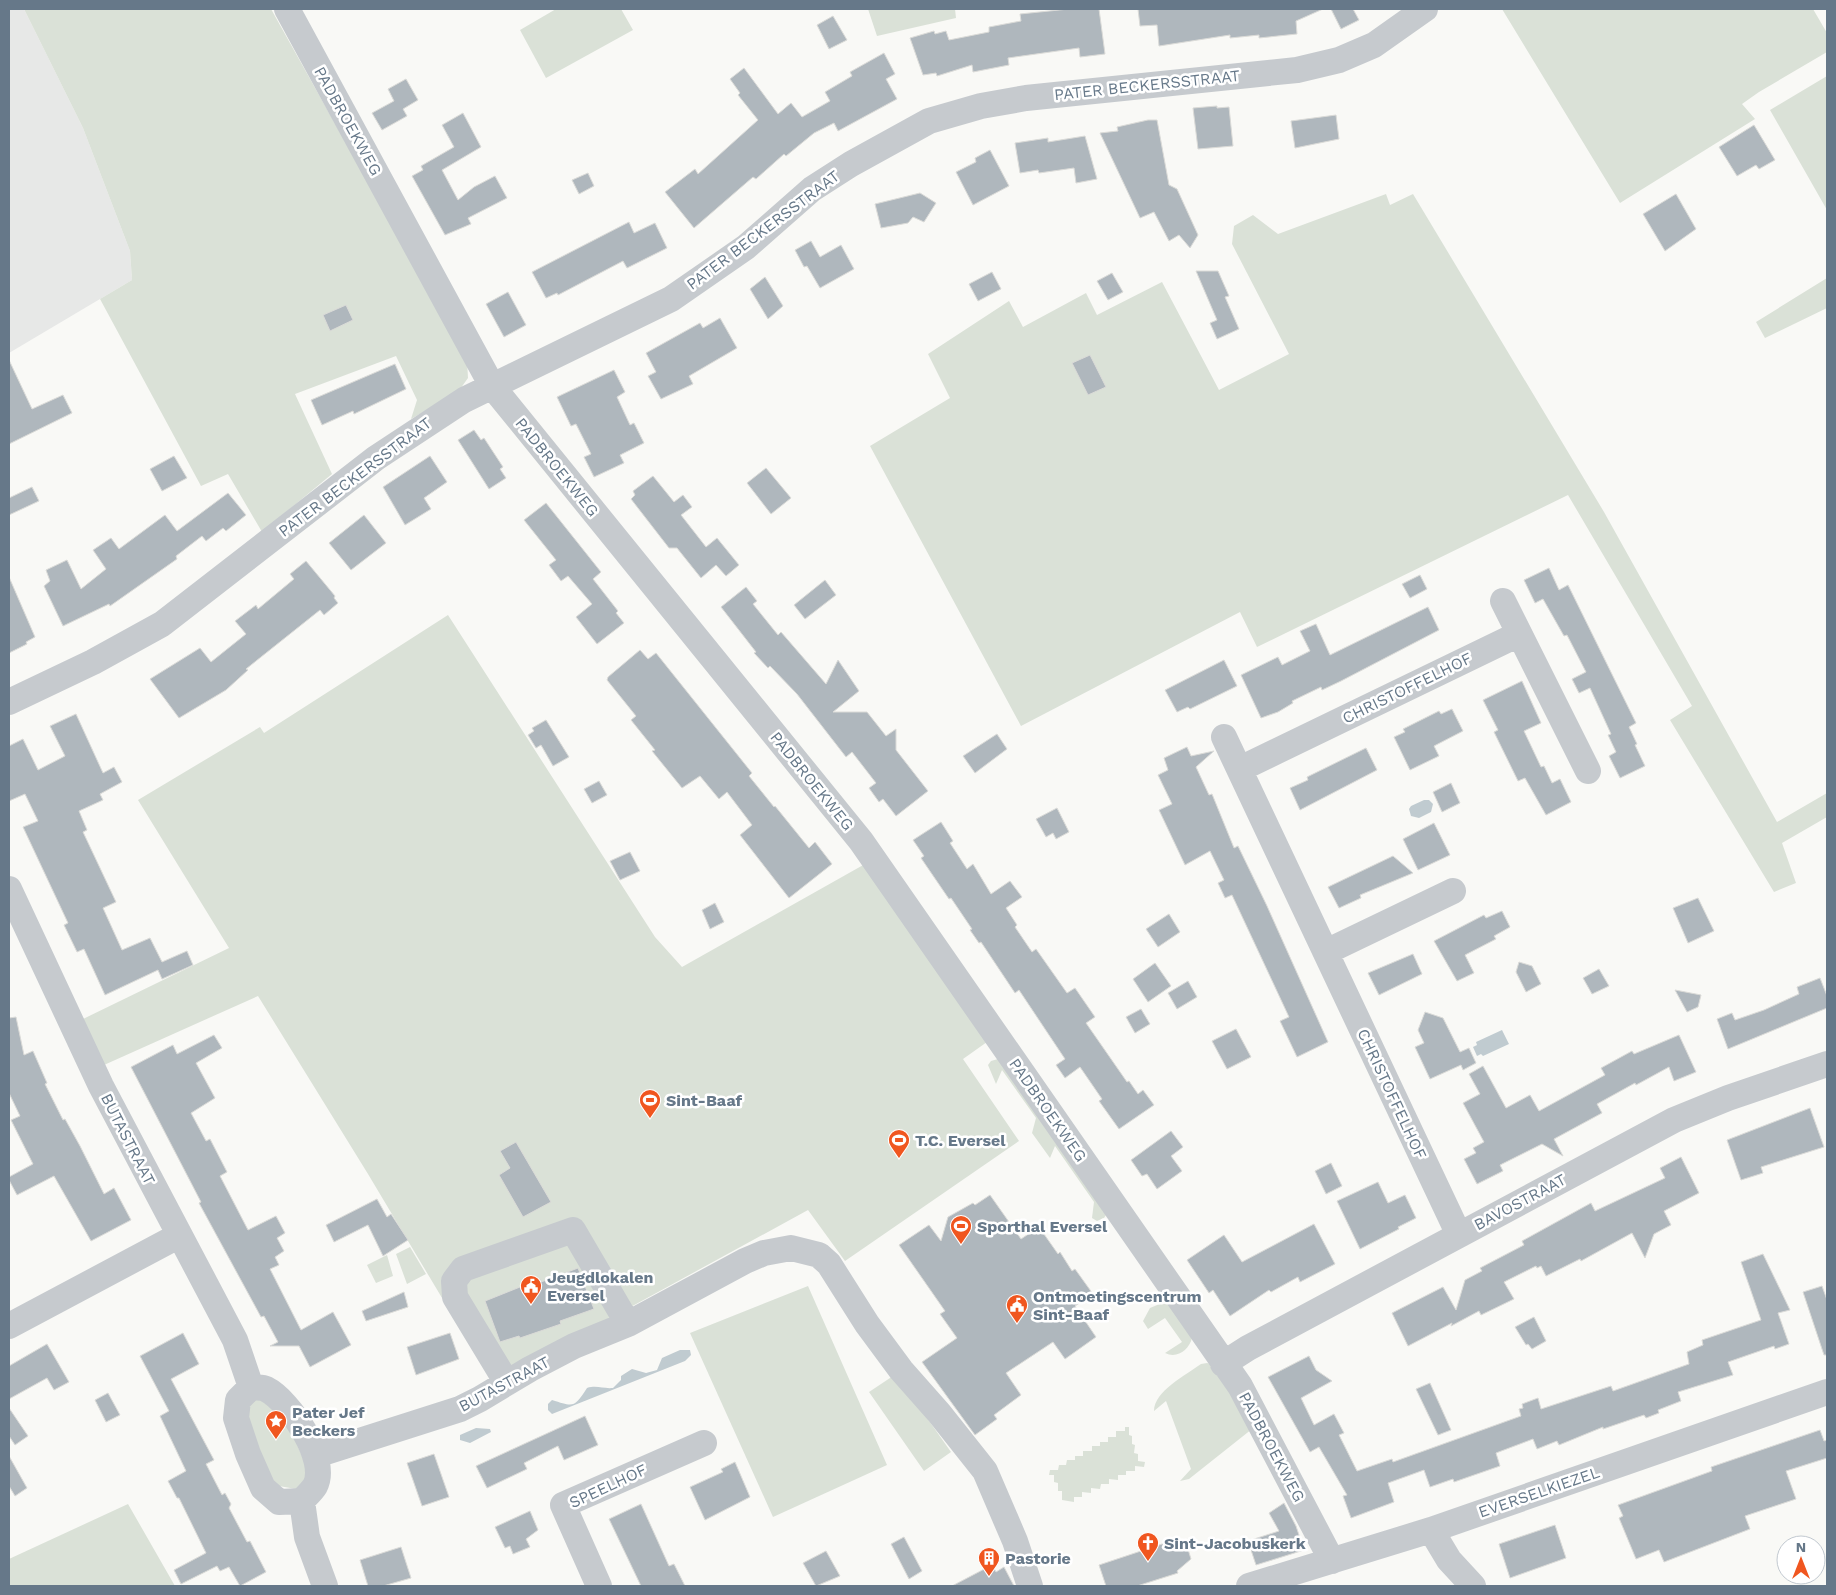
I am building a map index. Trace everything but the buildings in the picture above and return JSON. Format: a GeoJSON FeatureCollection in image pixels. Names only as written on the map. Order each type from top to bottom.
{"type":"FeatureCollection","features":[{"type":"Feature","properties":{"kind":"street","name":"PADBROEKWEG"},"geometry":{"type":"LineString","coordinates":[[286,9],[492,386],[861,841],[1244,1394],[1332,1560]]}},
{"type":"Feature","properties":{"kind":"street","name":"PATER BECKERSSTRAAT"},"geometry":{"type":"LineString","coordinates":[[9,702],[93,662],[162,624],[376,458],[418,428],[464,400],[671,299],[746,247],[812,189],[850,164],[929,121],[981,106],[1026,98],[1297,70],[1331,62],[1374,45],[1425,9]]}},
{"type":"Feature","properties":{"kind":"street"},"geometry":{"type":"LineString","coordinates":[[1503,601],[1588,771]]}},
{"type":"Feature","properties":{"kind":"street","name":"CHRISTOFFELHOF"},"geometry":{"type":"LineString","coordinates":[[1240,769],[1519,634]]}},
{"type":"Feature","properties":{"kind":"street","name":"CHRISTOFFELHOF"},"geometry":{"type":"LineString","coordinates":[[1224,737],[1459,1235]]}},
{"type":"Feature","properties":{"kind":"street","name":"BUTASTRAAT"},"geometry":{"type":"LineString","coordinates":[[9,889],[101,1086],[178,1236],[235,1340],[251,1387]]}},
{"type":"Feature","properties":{"kind":"street"},"geometry":{"type":"LineString","coordinates":[[1326,952],[1453,890]]}},
{"type":"Feature","properties":{"kind":"street","name":"BAVOSTRAAT"},"geometry":{"type":"LineString","coordinates":[[1224,1364],[1248,1348],[1674,1120],[1728,1098],[1827,1064]]}},
{"type":"Feature","properties":{"kind":"street"},"geometry":{"type":"LineString","coordinates":[[507,1383],[455,1297],[454,1281],[463,1269],[572,1230],[628,1324]]}},
{"type":"Feature","properties":{"kind":"street"},"geometry":{"type":"LineString","coordinates":[[9,1326],[178,1236]]}},
{"type":"Feature","properties":{"kind":"street","name":"BUTASTRAAT"},"geometry":{"type":"LineString","coordinates":[[316,1455],[460,1409],[574,1346],[628,1324],[764,1253],[792,1248],[819,1255],[830,1264],[867,1324],[901,1370],[939,1413],[985,1472],[1015,1541],[1030,1586]]}},
{"type":"Feature","properties":{"kind":"street"},"geometry":{"type":"LineString","coordinates":[[302,1501],[279,1502],[263,1488],[248,1454],[236,1418],[238,1400],[251,1387],[266,1389],[284,1402],[302,1426],[316,1455],[318,1470],[315,1485],[302,1501],[307,1537],[325,1586]]}},
{"type":"Feature","properties":{"kind":"street","name":"EVERSELKIEZEL"},"geometry":{"type":"LineString","coordinates":[[1249,1586],[1431,1530],[1827,1392]]}},
{"type":"Feature","properties":{"kind":"street","name":"SPEELHOF"},"geometry":{"type":"LineString","coordinates":[[599,1586],[563,1505],[704,1443]]}},
{"type":"Feature","properties":{"kind":"street"},"geometry":{"type":"LineString","coordinates":[[1431,1530],[1449,1560],[1473,1586]]}},
{"type":"Feature","properties":{"kind":"shaded area"},"geometry":{"type":"Polygon","coordinates":[[[9,9],[24,9],[83,128],[130,251],[132,280],[9,353],[9,9]]]}},
{"type":"Feature","properties":{"kind":"shaded area"},"geometry":{"type":"Polygon","coordinates":[[[24,9],[271,9],[467,360],[468,378],[458,392],[411,419],[417,400],[396,356],[295,394],[332,474],[262,532],[228,474],[201,486],[100,299],[132,280],[130,251],[83,128],[24,9]]]}},
{"type":"Feature","properties":{"kind":"shaded area"},"geometry":{"type":"Polygon","coordinates":[[[556,9],[621,9],[633,30],[546,78],[520,30],[556,9]]]}},
{"type":"Feature","properties":{"kind":"shaded area"},"geometry":{"type":"Polygon","coordinates":[[[868,9],[955,9],[956,18],[877,36],[868,9]]]}},
{"type":"Feature","properties":{"kind":"shaded area"},"geometry":{"type":"Polygon","coordinates":[[[1502,9],[1813,9],[1827,33],[1827,52],[1742,104],[1755,119],[1620,203],[1502,9]]]}},
{"type":"Feature","properties":{"kind":"shaded area"},"geometry":{"type":"Polygon","coordinates":[[[1827,76],[1827,210],[1770,110],[1827,76]]]}},
{"type":"Feature","properties":{"kind":"shaded area"},"geometry":{"type":"Polygon","coordinates":[[[1386,194],[1390,205],[1413,194],[1604,512],[1777,822],[1827,793],[1827,817],[1782,843],[1796,883],[1774,892],[1670,720],[1692,706],[1568,495],[1257,647],[1240,612],[1021,726],[870,446],[950,398],[928,354],[1009,301],[1023,327],[1086,293],[1097,315],[1162,282],[1219,390],[1289,354],[1232,244],[1234,226],[1253,215],[1278,234],[1386,194]]]}},
{"type":"Feature","properties":{"kind":"shaded area"},"geometry":{"type":"Polygon","coordinates":[[[1827,278],[1827,308],[1765,338],[1756,322],[1827,278]]]}},
{"type":"Feature","properties":{"kind":"shaded area"},"geometry":{"type":"Polygon","coordinates":[[[448,615],[655,937],[682,967],[865,864],[987,1042],[963,1059],[1019,1141],[845,1261],[808,1210],[627,1309],[494,1385],[368,1174],[258,996],[104,1065],[83,1019],[229,948],[138,800],[260,727],[264,733],[448,615]]]}},
{"type":"Feature","properties":{"kind":"shaded area"},"geometry":{"type":"Polygon","coordinates":[[[1424,800],[1429,800],[1433,804],[1431,812],[1419,818],[1411,816],[1409,809],[1411,806],[1424,800]]]}},
{"type":"Feature","properties":{"kind":"shaded area"},"geometry":{"type":"Polygon","coordinates":[[[1502,1030],[1509,1044],[1483,1056],[1481,1054],[1477,1056],[1473,1047],[1477,1045],[1476,1042],[1502,1030]]]}},
{"type":"Feature","properties":{"kind":"shaded area"},"geometry":{"type":"Polygon","coordinates":[[[998,1059],[1106,1215],[1104,1218],[1097,1221],[1092,1218],[1094,1202],[1055,1146],[1050,1158],[1032,1133],[1036,1118],[1002,1070],[996,1084],[988,1065],[991,1061],[998,1059]]]}},
{"type":"Feature","properties":{"kind":"shaded area"},"geometry":{"type":"Polygon","coordinates":[[[410,1247],[426,1274],[407,1284],[396,1254],[410,1247]]]}},
{"type":"Feature","properties":{"kind":"shaded area"},"geometry":{"type":"Polygon","coordinates":[[[387,1255],[393,1276],[376,1283],[367,1265],[387,1255]]]}},
{"type":"Feature","properties":{"kind":"shaded area"},"geometry":{"type":"Polygon","coordinates":[[[808,1286],[887,1465],[773,1517],[690,1333],[808,1286]]]}},
{"type":"Feature","properties":{"kind":"shaded area"},"geometry":{"type":"Polygon","coordinates":[[[1162,1303],[1171,1304],[1192,1338],[1185,1350],[1178,1354],[1169,1355],[1165,1353],[1182,1342],[1165,1318],[1148,1329],[1143,1321],[1150,1308],[1162,1303]]]}},
{"type":"Feature","properties":{"kind":"shaded area"},"geometry":{"type":"Polygon","coordinates":[[[680,1350],[690,1350],[691,1355],[685,1361],[552,1414],[548,1410],[548,1404],[552,1400],[569,1405],[573,1404],[587,1388],[613,1388],[621,1380],[621,1376],[632,1369],[646,1373],[657,1370],[662,1358],[680,1350]]]}},
{"type":"Feature","properties":{"kind":"shaded area"},"geometry":{"type":"Polygon","coordinates":[[[1201,1364],[1214,1365],[1252,1429],[1189,1479],[1180,1481],[1191,1469],[1166,1401],[1154,1411],[1155,1404],[1172,1384],[1201,1364]]]}},
{"type":"Feature","properties":{"kind":"shaded area"},"geometry":{"type":"Polygon","coordinates":[[[896,1374],[951,1452],[924,1471],[869,1392],[896,1374]]]}},
{"type":"Feature","properties":{"kind":"shaded area"},"geometry":{"type":"Polygon","coordinates":[[[259,1396],[288,1423],[310,1475],[296,1489],[279,1486],[269,1477],[243,1407],[259,1396]]]}},
{"type":"Feature","properties":{"kind":"shaded area"},"geometry":{"type":"Polygon","coordinates":[[[1125,1427],[1129,1427],[1132,1444],[1135,1445],[1134,1453],[1138,1454],[1138,1461],[1145,1462],[1144,1467],[1135,1466],[1135,1471],[1126,1471],[1126,1475],[1118,1475],[1118,1480],[1109,1479],[1109,1484],[1101,1484],[1100,1489],[1091,1488],[1091,1493],[1082,1492],[1082,1497],[1074,1497],[1074,1502],[1062,1500],[1062,1491],[1058,1491],[1058,1483],[1054,1482],[1054,1475],[1049,1475],[1050,1470],[1058,1470],[1059,1465],[1066,1465],[1067,1460],[1075,1460],[1075,1456],[1083,1456],[1083,1451],[1092,1451],[1092,1446],[1100,1446],[1100,1442],[1108,1442],[1108,1437],[1116,1437],[1116,1431],[1125,1431],[1125,1427]]]}},
{"type":"Feature","properties":{"kind":"shaded area"},"geometry":{"type":"Polygon","coordinates":[[[476,1428],[490,1429],[491,1432],[470,1443],[460,1440],[460,1435],[476,1428]]]}},
{"type":"Feature","properties":{"kind":"shaded area"},"geometry":{"type":"Polygon","coordinates":[[[128,1504],[175,1586],[9,1586],[9,1559],[128,1504]]]}},
{"type":"Feature","properties":{"kind":"place","name":"Sint-Baaf"},"geometry":{"type":"Point","coordinates":[650,1119]}},
{"type":"Feature","properties":{"kind":"place","name":"T.C. Eversel"},"geometry":{"type":"Point","coordinates":[899,1159]}},
{"type":"Feature","properties":{"kind":"place","name":"Sporthal Eversel"},"geometry":{"type":"Point","coordinates":[961,1245]}},
{"type":"Feature","properties":{"kind":"place","name":"Jeugdlokalen Eversel"},"geometry":{"type":"Point","coordinates":[531,1305]}},
{"type":"Feature","properties":{"kind":"place","name":"Ontmoetingscentrum Sint-Baaf"},"geometry":{"type":"Point","coordinates":[1017,1324]}},
{"type":"Feature","properties":{"kind":"place","name":"Pater Jef Beckers"},"geometry":{"type":"Point","coordinates":[276,1440]}},
{"type":"Feature","properties":{"kind":"place","name":"Sint-Jacobuskerk"},"geometry":{"type":"Point","coordinates":[1148,1562]}},
{"type":"Feature","properties":{"kind":"place","name":"Pastorie"},"geometry":{"type":"Point","coordinates":[989,1577]}}]}
